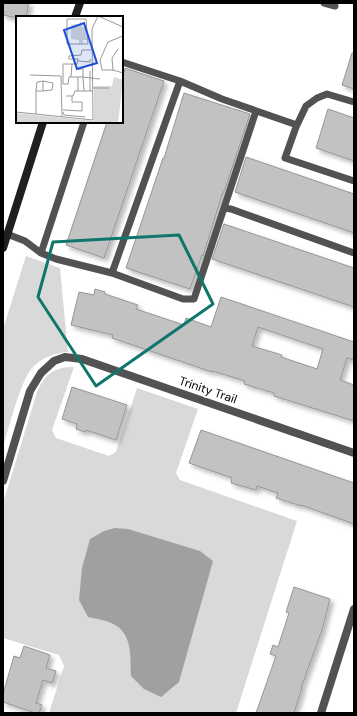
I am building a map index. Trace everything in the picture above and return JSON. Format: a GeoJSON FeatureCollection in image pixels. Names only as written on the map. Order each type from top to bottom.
{"type":"FeatureCollection","features":[{"type":"Feature","properties":{"kind":"street"},"geometry":{"type":"LineString","coordinates":[[75,16],[80,3]]}},
{"type":"Feature","properties":{"kind":"street"},"geometry":{"type":"LineString","coordinates":[[3,248],[42,123]]}},
{"type":"Feature","properties":{"kind":"street","name":"Trinity Trail"},"geometry":{"type":"LineString","coordinates":[[3,481],[30,391],[41,372],[54,361],[65,357],[82,359],[354,453]]}},
{"type":"Feature","properties":{"kind":"street"},"geometry":{"type":"LineString","coordinates":[[321,713],[354,609]]}},
{"type":"Feature","properties":{"kind":"lane"},"geometry":{"type":"LineString","coordinates":[[324,3],[335,6]]}},
{"type":"Feature","properties":{"kind":"lane"},"geometry":{"type":"LineString","coordinates":[[123,62],[180,81],[256,111],[297,125]]}},
{"type":"Feature","properties":{"kind":"lane"},"geometry":{"type":"LineString","coordinates":[[112,273],[180,81]]}},
{"type":"Feature","properties":{"kind":"lane"},"geometry":{"type":"LineString","coordinates":[[354,102],[327,94],[317,98],[306,106],[297,125],[285,158],[354,181]]}},
{"type":"Feature","properties":{"kind":"lane"},"geometry":{"type":"LineString","coordinates":[[7,234],[25,241],[41,253],[56,259],[112,273],[183,299],[194,299],[256,111]]}},
{"type":"Feature","properties":{"kind":"lane"},"geometry":{"type":"LineString","coordinates":[[41,253],[84,123]]}},
{"type":"Feature","properties":{"kind":"lane"},"geometry":{"type":"LineString","coordinates":[[224,208],[231,209],[354,253]]}},
{"type":"Feature","properties":{"kind":"highlighted area"},"geometry":{"type":"Polygon","coordinates":[[[179,235],[213,304],[96,386],[38,297],[53,242],[179,235]]]}},
{"type":"Feature","properties":{"kind":"shaded area"},"geometry":{"type":"Polygon","coordinates":[[[26,256],[60,268],[68,352],[48,357],[40,361],[32,368],[19,394],[3,447],[3,329],[26,256]]]}},
{"type":"Feature","properties":{"kind":"shaded area"},"geometry":{"type":"Polygon","coordinates":[[[74,367],[52,430],[56,438],[109,456],[116,452],[137,388],[198,409],[176,473],[180,480],[297,521],[236,713],[49,713],[64,666],[59,655],[3,638],[3,503],[37,392],[43,380],[56,370],[74,367]]]}},
{"type":"Feature","properties":{"kind":"shaded area"},"geometry":{"type":"Polygon","coordinates":[[[115,528],[128,529],[200,551],[213,561],[179,682],[161,697],[144,689],[131,676],[128,641],[121,629],[109,622],[88,617],[79,600],[82,568],[90,539],[104,531],[115,528]]]}},
{"type":"Feature","properties":{"kind":"building"},"geometry":{"type":"Polygon","coordinates":[[[3,3],[29,3],[26,16],[12,17],[3,15],[3,3]]]}},
{"type":"Feature","properties":{"kind":"building"},"geometry":{"type":"Polygon","coordinates":[[[352,53],[354,53],[354,89],[342,85],[352,53]]]}},
{"type":"Feature","properties":{"kind":"building"},"geometry":{"type":"Polygon","coordinates":[[[125,68],[164,81],[104,258],[66,245],[107,123],[123,123],[123,75],[125,68]]]}},
{"type":"Feature","properties":{"kind":"building"},"geometry":{"type":"Polygon","coordinates":[[[184,93],[250,114],[203,256],[202,255],[190,289],[126,268],[164,158],[184,93]]]}},
{"type":"Feature","properties":{"kind":"building"},"geometry":{"type":"Polygon","coordinates":[[[328,109],[354,118],[354,161],[316,148],[328,109]]]}},
{"type":"Feature","properties":{"kind":"building"},"geometry":{"type":"Polygon","coordinates":[[[246,157],[354,194],[354,233],[235,192],[246,157]]]}},
{"type":"Feature","properties":{"kind":"building"},"geometry":{"type":"Polygon","coordinates":[[[224,224],[354,268],[354,307],[212,259],[224,224]]]}},
{"type":"Feature","properties":{"kind":"building"},"geometry":{"type":"Polygon","coordinates":[[[95,289],[138,305],[136,309],[184,325],[186,318],[211,327],[221,297],[354,342],[354,360],[347,358],[340,380],[354,385],[354,421],[274,396],[274,393],[244,384],[245,381],[213,371],[212,372],[112,338],[113,335],[71,325],[79,292],[94,295],[95,289]],[[258,327],[252,346],[282,355],[281,357],[317,369],[323,349],[258,327]]]}},
{"type":"Feature","properties":{"kind":"building"},"geometry":{"type":"Polygon","coordinates":[[[72,387],[127,405],[116,440],[86,430],[85,432],[76,429],[77,424],[62,419],[72,387]]]}},
{"type":"Feature","properties":{"kind":"building"},"geometry":{"type":"Polygon","coordinates":[[[201,430],[354,483],[354,524],[301,505],[276,498],[278,493],[257,486],[256,490],[231,483],[232,478],[189,463],[201,430]]]}},
{"type":"Feature","properties":{"kind":"building"},"geometry":{"type":"Polygon","coordinates":[[[294,587],[330,599],[322,630],[301,688],[294,713],[256,713],[276,656],[270,654],[273,645],[278,647],[289,613],[286,612],[294,587]]]}},
{"type":"Feature","properties":{"kind":"building"},"geometry":{"type":"Polygon","coordinates":[[[24,646],[50,655],[46,668],[56,671],[52,683],[43,680],[36,703],[42,705],[39,713],[3,702],[3,694],[14,656],[20,658],[24,646]]]}}]}
